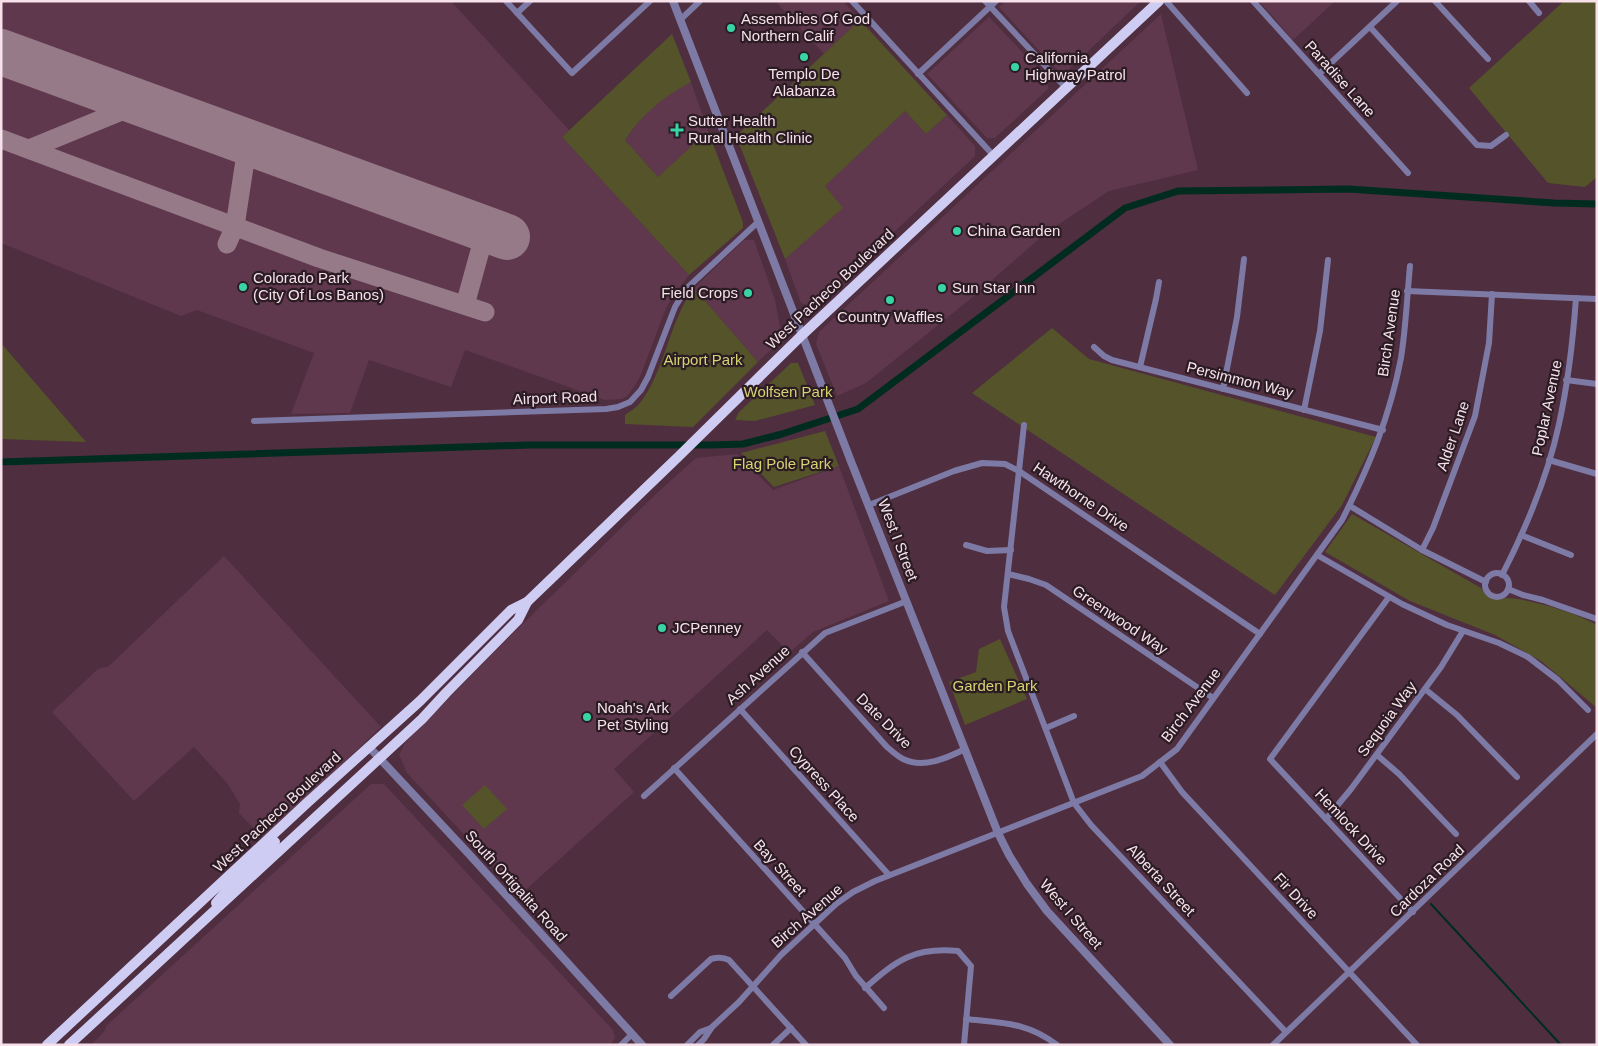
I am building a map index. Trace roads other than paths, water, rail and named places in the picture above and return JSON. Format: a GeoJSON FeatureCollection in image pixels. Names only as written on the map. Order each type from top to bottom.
{"type":"FeatureCollection","features":[{"type":"Feature","properties":{"kind":"highway","name":"West Pacheco Boulevard"},"geometry":{"type":"LineString","coordinates":[[47,1045],[433,690],[511,610],[527,602],[802,335],[992,155],[1159,1]]}},
{"type":"Feature","properties":{"kind":"highway","name":"West Pacheco Boulevard"},"geometry":{"type":"LineString","coordinates":[[69,1045],[422,719],[446,692],[518,620],[527,602]]}},
{"type":"Feature","properties":{"kind":"highway"},"geometry":{"type":"LineString","coordinates":[[193,931],[227,890],[280,837],[279,830]]}},
{"type":"Feature","properties":{"kind":"street"},"geometry":{"type":"LineString","coordinates":[[506,1],[572,73],[650,1]]}},
{"type":"Feature","properties":{"kind":"street"},"geometry":{"type":"LineString","coordinates":[[517,13],[530,1]]}},
{"type":"Feature","properties":{"kind":"street","name":"West I Street"},"geometry":{"type":"LineString","coordinates":[[673,1],[998,833],[1018,870],[1046,911],[1170,1045]]}},
{"type":"Feature","properties":{"kind":"street"},"geometry":{"type":"LineString","coordinates":[[680,20],[700,1]]}},
{"type":"Feature","properties":{"kind":"street"},"geometry":{"type":"LineString","coordinates":[[852,1],[992,155]]}},
{"type":"Feature","properties":{"kind":"street"},"geometry":{"type":"LineString","coordinates":[[985,1],[1066,88]]}},
{"type":"Feature","properties":{"kind":"street"},"geometry":{"type":"LineString","coordinates":[[918,74],[996,1]]}},
{"type":"Feature","properties":{"kind":"street"},"geometry":{"type":"LineString","coordinates":[[1166,1],[1247,94]]}},
{"type":"Feature","properties":{"kind":"street","name":"Paradise Lane"},"geometry":{"type":"LineString","coordinates":[[1253,1],[1408,173]]}},
{"type":"Feature","properties":{"kind":"street"},"geometry":{"type":"LineString","coordinates":[[1318,74],[1397,1]]}},
{"type":"Feature","properties":{"kind":"street"},"geometry":{"type":"LineString","coordinates":[[1435,1],[1488,60]]}},
{"type":"Feature","properties":{"kind":"street"},"geometry":{"type":"LineString","coordinates":[[1529,1],[1539,13]]}},
{"type":"Feature","properties":{"kind":"street"},"geometry":{"type":"LineString","coordinates":[[1370,27],[1477,145],[1491,146],[1506,135]]}},
{"type":"Feature","properties":{"kind":"street","name":"Airport Road"},"geometry":{"type":"LineString","coordinates":[[254,422],[606,409],[618,407],[630,402],[641,390],[648,377],[675,307],[686,289],[758,222]]}},
{"type":"Feature","properties":{"kind":"street"},"geometry":{"type":"LineString","coordinates":[[1223,389],[1237,316],[1244,259]]}},
{"type":"Feature","properties":{"kind":"street"},"geometry":{"type":"LineString","coordinates":[[1304,410],[1320,331],[1328,260]]}},
{"type":"Feature","properties":{"kind":"street","name":"Birch Avenue"},"geometry":{"type":"LineString","coordinates":[[698,1045],[712,1027],[739,1002],[777,959],[836,904],[853,892],[889,875],[1142,776],[1176,749],[1317,555],[1350,506],[1383,430],[1400,358],[1410,266]]}},
{"type":"Feature","properties":{"kind":"street"},"geometry":{"type":"LineString","coordinates":[[1140,367],[1159,282]]}},
{"type":"Feature","properties":{"kind":"street"},"geometry":{"type":"LineString","coordinates":[[1408,291],[1597,299]]}},
{"type":"Feature","properties":{"kind":"street","name":"Alder Lane"},"geometry":{"type":"LineString","coordinates":[[1422,550],[1433,528],[1475,416],[1489,344],[1492,294]]}},
{"type":"Feature","properties":{"kind":"street","name":"Poplar Avenue"},"geometry":{"type":"LineString","coordinates":[[1502,575],[1521,535],[1544,477],[1559,425],[1573,339],[1576,298]]}},
{"type":"Feature","properties":{"kind":"street","name":"Persimmon Way"},"geometry":{"type":"LineString","coordinates":[[1094,347],[1112,360],[1383,430]]}},
{"type":"Feature","properties":{"kind":"street"},"geometry":{"type":"LineString","coordinates":[[1566,380],[1597,384]]}},
{"type":"Feature","properties":{"kind":"street","name":"Alberta Street"},"geometry":{"type":"LineString","coordinates":[[1024,425],[1004,607],[1008,631],[1074,803],[1091,824],[1286,1032]]}},
{"type":"Feature","properties":{"kind":"street"},"geometry":{"type":"LineString","coordinates":[[1549,460],[1597,474]]}},
{"type":"Feature","properties":{"kind":"street","name":"Hawthorne Drive"},"geometry":{"type":"LineString","coordinates":[[869,505],[954,471],[982,463],[1005,464],[1019,471],[1260,634]]}},
{"type":"Feature","properties":{"kind":"street"},"geometry":{"type":"LineString","coordinates":[[1350,506],[1422,550],[1486,582]]}},
{"type":"Feature","properties":{"kind":"street"},"geometry":{"type":"LineString","coordinates":[[1521,535],[1571,555]]}},
{"type":"Feature","properties":{"kind":"street"},"geometry":{"type":"LineString","coordinates":[[966,545],[987,551],[1011,550]]}},
{"type":"Feature","properties":{"kind":"street"},"geometry":{"type":"LineString","coordinates":[[1317,555],[1389,597],[1438,621],[1498,643],[1528,657],[1558,680],[1588,710]]}},
{"type":"Feature","properties":{"kind":"street","name":"Greenwood Way"},"geometry":{"type":"LineString","coordinates":[[1008,574],[1046,585],[1213,698]]}},
{"type":"Feature","properties":{"kind":"street"},"geometry":{"type":"LineString","coordinates":[[1502,575],[1509,583],[1508,589],[1503,595],[1498,597],[1491,596],[1485,586],[1486,582],[1491,576],[1502,575]]}},
{"type":"Feature","properties":{"kind":"street"},"geometry":{"type":"LineString","coordinates":[[1508,589],[1597,619]]}},
{"type":"Feature","properties":{"kind":"street","name":"Hemlock Drive"},"geometry":{"type":"LineString","coordinates":[[1389,597],[1270,759],[1413,912]]}},
{"type":"Feature","properties":{"kind":"street","name":"Ash Avenue"},"geometry":{"type":"LineString","coordinates":[[644,796],[802,652],[825,634],[907,602]]}},
{"type":"Feature","properties":{"kind":"street","name":"Sequoia Way"},"geometry":{"type":"LineString","coordinates":[[1326,819],[1377,755],[1450,654],[1463,631]]}},
{"type":"Feature","properties":{"kind":"street","name":"Date Drive"},"geometry":{"type":"LineString","coordinates":[[802,652],[887,746],[902,758],[920,762],[941,760],[965,749]]}},
{"type":"Feature","properties":{"kind":"street"},"geometry":{"type":"LineString","coordinates":[[1425,689],[1457,715],[1517,777]]}},
{"type":"Feature","properties":{"kind":"street","name":"Cypress Place"},"geometry":{"type":"LineString","coordinates":[[740,709],[889,875]]}},
{"type":"Feature","properties":{"kind":"street"},"geometry":{"type":"LineString","coordinates":[[1046,728],[1074,716]]}},
{"type":"Feature","properties":{"kind":"street","name":"Cardoza Road"},"geometry":{"type":"LineString","coordinates":[[1273,1045],[1597,734]]}},
{"type":"Feature","properties":{"kind":"street","name":"South Ortigalita Road"},"geometry":{"type":"LineString","coordinates":[[369,747],[474,859],[642,1045]]}},
{"type":"Feature","properties":{"kind":"street"},"geometry":{"type":"LineString","coordinates":[[1377,755],[1399,774],[1456,834]]}},
{"type":"Feature","properties":{"kind":"street","name":"Fir Drive"},"geometry":{"type":"LineString","coordinates":[[1160,762],[1182,792],[1417,1045]]}},
{"type":"Feature","properties":{"kind":"street","name":"Bay Street"},"geometry":{"type":"LineString","coordinates":[[674,768],[845,958],[856,976],[884,1008]]}},
{"type":"Feature","properties":{"kind":"street"},"geometry":{"type":"LineString","coordinates":[[866,988],[886,970],[910,955],[933,950],[958,951],[971,966],[964,1045]]}},
{"type":"Feature","properties":{"kind":"street"},"geometry":{"type":"LineString","coordinates":[[671,996],[712,959],[720,957],[729,960],[806,1045]]}},
{"type":"Feature","properties":{"kind":"street"},"geometry":{"type":"LineString","coordinates":[[966,1020],[1014,1024],[1025,1027],[1037,1032],[1057,1045]]}},
{"type":"Feature","properties":{"kind":"street","name":"Birch Avenue"},"geometry":{"type":"LineString","coordinates":[[687,1045],[700,1032],[712,1027]]}},
{"type":"Feature","properties":{"kind":"street"},"geometry":{"type":"LineString","coordinates":[[772,1045],[791,1028]]}},
{"type":"Feature","properties":{"kind":"street"},"geometry":{"type":"LineString","coordinates":[[620,1045],[632,1034]]}},
{"type":"Feature","properties":{"kind":"waterway"},"geometry":{"type":"LineString","coordinates":[[1,462],[529,445],[743,444],[782,434],[858,409],[1125,208],[1178,191],[1348,189],[1554,203],[1597,204]]}},
{"type":"Feature","properties":{"kind":"waterway"},"geometry":{"type":"LineString","coordinates":[[1431,904],[1561,1045]]}},
{"type":"Feature","properties":{"kind":"place","name":"Assemblies Of God Northern Calif"},"geometry":{"type":"Point","coordinates":[731,28]}},
{"type":"Feature","properties":{"kind":"place","name":"Templo De Alabanza"},"geometry":{"type":"Point","coordinates":[804,57]}},
{"type":"Feature","properties":{"kind":"place","name":"California Highway Patrol"},"geometry":{"type":"Point","coordinates":[1015,67]}},
{"type":"Feature","properties":{"kind":"place","name":"Sutter Health Rural Health Clinic"},"geometry":{"type":"Point","coordinates":[677,130]}},
{"type":"Feature","properties":{"kind":"place","name":"China Garden"},"geometry":{"type":"Point","coordinates":[957,231]}},
{"type":"Feature","properties":{"kind":"place","name":"Colorado Park (City Of Los Banos)"},"geometry":{"type":"Point","coordinates":[243,287]}},
{"type":"Feature","properties":{"kind":"place","name":"Sun Star Inn"},"geometry":{"type":"Point","coordinates":[942,288]}},
{"type":"Feature","properties":{"kind":"place","name":"Field Crops"},"geometry":{"type":"Point","coordinates":[748,293]}},
{"type":"Feature","properties":{"kind":"place","name":"Country Waffles"},"geometry":{"type":"Point","coordinates":[890,300]}},
{"type":"Feature","properties":{"kind":"place","name":"JCPenney"},"geometry":{"type":"Point","coordinates":[662,628]}},
{"type":"Feature","properties":{"kind":"place","name":"Noah's Ark Pet Styling"},"geometry":{"type":"Point","coordinates":[587,717]}},
{"type":"Feature","properties":{"kind":"park label","name":"Airport Park"},"geometry":{"type":"Point","coordinates":[703,360]}},
{"type":"Feature","properties":{"kind":"park label","name":"Wolfsen Park"},"geometry":{"type":"Point","coordinates":[788,392]}},
{"type":"Feature","properties":{"kind":"park label","name":"Flag Pole Park"},"geometry":{"type":"Point","coordinates":[782,464]}},
{"type":"Feature","properties":{"kind":"park label","name":"Garden Park"},"geometry":{"type":"Point","coordinates":[995,686]}}]}
